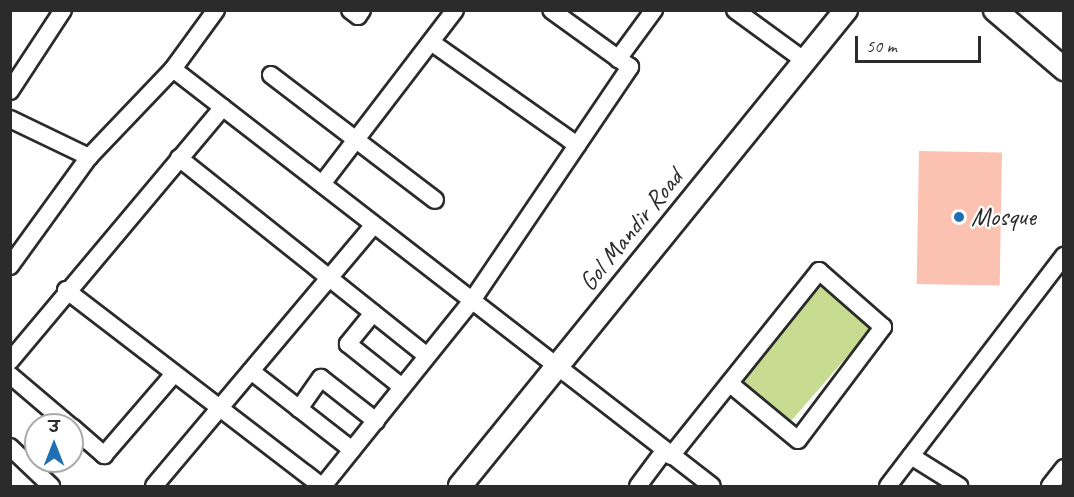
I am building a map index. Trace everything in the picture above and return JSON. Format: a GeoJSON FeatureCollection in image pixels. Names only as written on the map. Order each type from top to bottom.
{"type":"FeatureCollection","features":[{"type":"Feature","properties":{"kind":"street"},"geometry":{"type":"LineString","coordinates":[[10,266],[89,158],[173,69],[216,10]]}},
{"type":"Feature","properties":{"kind":"street"},"geometry":{"type":"LineString","coordinates":[[350,10],[358,16],[362,10]]}},
{"type":"Feature","properties":{"kind":"street"},"geometry":{"type":"LineString","coordinates":[[322,184],[455,10]]}},
{"type":"Feature","properties":{"kind":"street"},"geometry":{"type":"LineString","coordinates":[[66,290],[218,411],[322,486],[471,302],[630,67],[551,10]]}},
{"type":"Feature","properties":{"kind":"street"},"geometry":{"type":"LineString","coordinates":[[618,58],[654,10]]}},
{"type":"Feature","properties":{"kind":"street"},"geometry":{"type":"LineString","coordinates":[[735,10],[805,61]]}},
{"type":"Feature","properties":{"kind":"street","name":"Gol Mandir Road"},"geometry":{"type":"LineString","coordinates":[[460,486],[846,10]]}},
{"type":"Feature","properties":{"kind":"street"},"geometry":{"type":"LineString","coordinates":[[995,10],[1064,69]]}},
{"type":"Feature","properties":{"kind":"street"},"geometry":{"type":"LineString","coordinates":[[10,91],[60,11]]}},
{"type":"Feature","properties":{"kind":"street"},"geometry":{"type":"LineString","coordinates":[[431,42],[577,145]]}},
{"type":"Feature","properties":{"kind":"street"},"geometry":{"type":"LineString","coordinates":[[173,69],[555,369],[712,486]]}},
{"type":"Feature","properties":{"kind":"street"},"geometry":{"type":"LineString","coordinates":[[271,75],[350,138],[357,138],[435,200]]}},
{"type":"Feature","properties":{"kind":"street"},"geometry":{"type":"LineString","coordinates":[[10,361],[66,290],[223,107]]}},
{"type":"Feature","properties":{"kind":"street"},"geometry":{"type":"LineString","coordinates":[[10,119],[89,158]]}},
{"type":"Feature","properties":{"kind":"street"},"geometry":{"type":"LineString","coordinates":[[179,158],[427,356]]}},
{"type":"Feature","properties":{"kind":"street"},"geometry":{"type":"LineString","coordinates":[[154,486],[374,225]]}},
{"type":"Feature","properties":{"kind":"street"},"geometry":{"type":"LineString","coordinates":[[888,486],[1063,258]]}},
{"type":"Feature","properties":{"kind":"street"},"geometry":{"type":"LineString","coordinates":[[638,486],[729,383],[819,271],[883,327],[798,440],[729,383]]}},
{"type":"Feature","properties":{"kind":"street"},"geometry":{"type":"LineString","coordinates":[[373,313],[348,344],[402,387]]}},
{"type":"Feature","properties":{"kind":"street"},"geometry":{"type":"LineString","coordinates":[[251,371],[352,450]]}},
{"type":"Feature","properties":{"kind":"street"},"geometry":{"type":"LineString","coordinates":[[10,375],[55,413]]}},
{"type":"Feature","properties":{"kind":"street"},"geometry":{"type":"LineString","coordinates":[[84,437],[104,455],[173,375]]}},
{"type":"Feature","properties":{"kind":"street"},"geometry":{"type":"LineString","coordinates":[[298,409],[321,378],[375,421]]}},
{"type":"Feature","properties":{"kind":"street"},"geometry":{"type":"LineString","coordinates":[[10,447],[51,486]]}},
{"type":"Feature","properties":{"kind":"street"},"geometry":{"type":"LineString","coordinates":[[910,456],[959,486]]}},
{"type":"Feature","properties":{"kind":"street"},"geometry":{"type":"LineString","coordinates":[[1050,486],[1064,468]]}},
{"type":"Feature","properties":{"kind":"green space"},"geometry":{"type":"Polygon","coordinates":[[[816,281],[871,329],[788,424],[733,376],[816,281]]]}},
{"type":"Feature","properties":{"kind":"building","name":"Mosque"},"geometry":{"type":"Polygon","coordinates":[[[919,151],[1002,152],[1000,285],[917,284],[919,151]]]}},
{"type":"Feature","properties":{"kind":"place","name":"Mosque"},"geometry":{"type":"Point","coordinates":[959,217]}}]}
